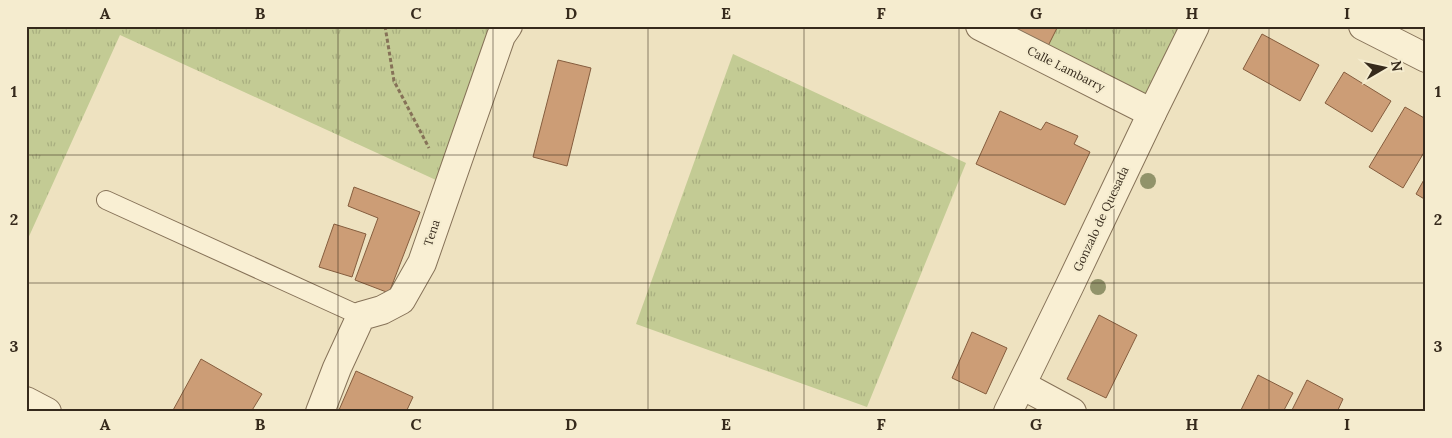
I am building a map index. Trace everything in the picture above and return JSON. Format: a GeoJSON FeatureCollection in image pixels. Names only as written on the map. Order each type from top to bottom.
{"type":"FeatureCollection","features":[{"type":"Feature","properties":{"kind":"street","name":"Calle Lambarry"},"geometry":{"type":"LineString","coordinates":[[980,26],[1152,112]]}},
{"type":"Feature","properties":{"kind":"street","name":"Gonzalo de Quesada"},"geometry":{"type":"LineString","coordinates":[[1008,412],[1195,26]]}},
{"type":"Feature","properties":{"kind":"street"},"geometry":{"type":"LineString","coordinates":[[1364,26],[1426,58]]}},
{"type":"Feature","properties":{"kind":"street","name":"Tena"},"geometry":{"type":"LineString","coordinates":[[361,316],[382,310],[401,300],[422,263],[504,29]]}},
{"type":"Feature","properties":{"kind":"street"},"geometry":{"type":"LineString","coordinates":[[320,412],[337,368],[361,316]]}},
{"type":"Feature","properties":{"kind":"street"},"geometry":{"type":"LineString","coordinates":[[1022,385],[1072,412]]}},
{"type":"Feature","properties":{"kind":"street"},"geometry":{"type":"LineString","coordinates":[[26,401],[47,412]]}},
{"type":"Feature","properties":{"kind":"lane"},"geometry":{"type":"LineString","coordinates":[[106,200],[361,316]]}},
{"type":"Feature","properties":{"kind":"path"},"geometry":{"type":"LineString","coordinates":[[385,26],[394,82],[448,186]]}},
{"type":"Feature","properties":{"kind":"green space"},"geometry":{"type":"Polygon","coordinates":[[[26,26],[508,26],[449,186],[120,35],[26,243],[26,26]]]}},
{"type":"Feature","properties":{"kind":"green space"},"geometry":{"type":"Polygon","coordinates":[[[977,26],[1195,26],[1152,113],[977,26]]]}},
{"type":"Feature","properties":{"kind":"green space"},"geometry":{"type":"Polygon","coordinates":[[[733,54],[966,163],[867,407],[636,324],[733,54]]]}},
{"type":"Feature","properties":{"kind":"building"},"geometry":{"type":"Polygon","coordinates":[[[1012,26],[1058,26],[1046,50],[1009,31],[1012,26]]]}},
{"type":"Feature","properties":{"kind":"building"},"geometry":{"type":"Polygon","coordinates":[[[1262,34],[1319,65],[1300,101],[1243,69],[1262,34]]]}},
{"type":"Feature","properties":{"kind":"building"},"geometry":{"type":"Polygon","coordinates":[[[558,60],[591,68],[567,166],[533,157],[558,60]]]}},
{"type":"Feature","properties":{"kind":"building"},"geometry":{"type":"Polygon","coordinates":[[[1344,72],[1391,101],[1372,132],[1325,103],[1344,72]]]}},
{"type":"Feature","properties":{"kind":"building"},"geometry":{"type":"Polygon","coordinates":[[[1405,107],[1426,119],[1426,149],[1403,188],[1369,167],[1405,107]]]}},
{"type":"Feature","properties":{"kind":"building"},"geometry":{"type":"Polygon","coordinates":[[[1000,111],[1041,130],[1046,122],[1078,136],[1074,144],[1090,152],[1065,205],[976,164],[1000,111]]]}},
{"type":"Feature","properties":{"kind":"building"},"geometry":{"type":"Polygon","coordinates":[[[1426,176],[1426,200],[1416,194],[1426,176]]]}},
{"type":"Feature","properties":{"kind":"building"},"geometry":{"type":"Polygon","coordinates":[[[354,187],[420,212],[389,293],[355,280],[378,218],[348,206],[354,187]]]}},
{"type":"Feature","properties":{"kind":"building"},"geometry":{"type":"Polygon","coordinates":[[[334,224],[366,234],[352,277],[319,267],[334,224]]]}},
{"type":"Feature","properties":{"kind":"building"},"geometry":{"type":"Polygon","coordinates":[[[1099,315],[1137,335],[1106,398],[1067,379],[1099,315]]]}},
{"type":"Feature","properties":{"kind":"building"},"geometry":{"type":"Polygon","coordinates":[[[972,332],[1007,348],[986,394],[952,378],[972,332]]]}},
{"type":"Feature","properties":{"kind":"building"},"geometry":{"type":"Polygon","coordinates":[[[201,359],[262,394],[251,412],[172,412],[201,359]]]}},
{"type":"Feature","properties":{"kind":"building"},"geometry":{"type":"Polygon","coordinates":[[[356,371],[413,397],[406,412],[344,412],[339,410],[356,371]]]}},
{"type":"Feature","properties":{"kind":"building"},"geometry":{"type":"Polygon","coordinates":[[[1258,375],[1293,393],[1283,412],[1240,412],[1258,375]]]}},
{"type":"Feature","properties":{"kind":"building"},"geometry":{"type":"Polygon","coordinates":[[[1307,380],[1343,399],[1337,412],[1291,412],[1307,380]]]}}]}
